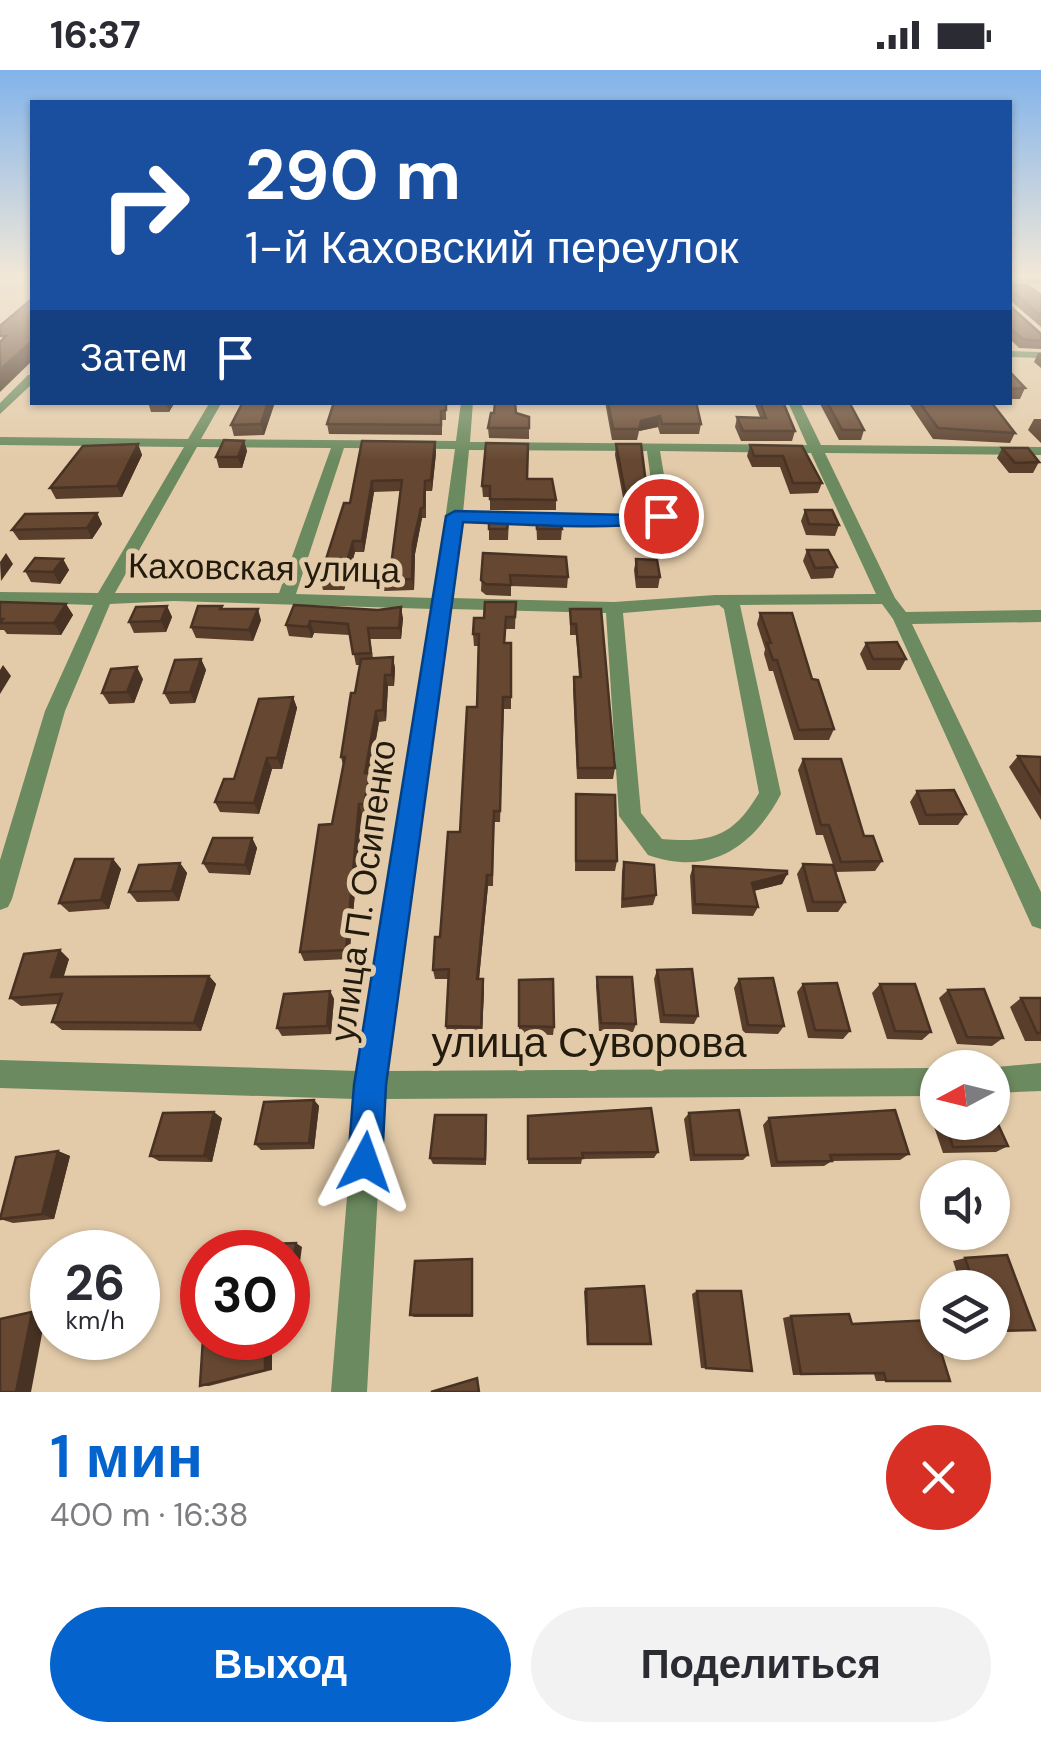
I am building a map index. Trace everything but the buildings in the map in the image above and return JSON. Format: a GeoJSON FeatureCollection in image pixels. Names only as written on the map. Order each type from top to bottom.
{"type":"FeatureCollection","features":[{"type":"Feature","properties":{"kind":"street"},"geometry":{"type":"LineString","coordinates":[[1012,354],[1041,355]]}},
{"type":"Feature","properties":{"kind":"street"},"geometry":{"type":"LineString","coordinates":[[0,410],[30,380]]}},
{"type":"Feature","properties":{"kind":"street"},"geometry":{"type":"LineString","coordinates":[[0,900],[55,711],[104,598],[214,405]]}},
{"type":"Feature","properties":{"kind":"street","name":"улица П. Осипенко"},"geometry":{"type":"LineString","coordinates":[[349,1392],[370,1085],[455,516],[467,405]]}},
{"type":"Feature","properties":{"kind":"street"},"geometry":{"type":"LineString","coordinates":[[795,405],[887,599],[902,618],[1041,918]]}},
{"type":"Feature","properties":{"kind":"street"},"geometry":{"type":"LineString","coordinates":[[0,441],[1034,451],[1041,469]]}},
{"type":"Feature","properties":{"kind":"street"},"geometry":{"type":"LineString","coordinates":[[285,600],[339,444]]}},
{"type":"Feature","properties":{"kind":"street"},"geometry":{"type":"LineString","coordinates":[[455,516],[654,519],[669,508],[658,481],[653,448]]}},
{"type":"Feature","properties":{"kind":"street","name":"Каховская улица"},"geometry":{"type":"LineString","coordinates":[[0,597],[174,596],[614,608],[722,600],[887,599]]}},
{"type":"Feature","properties":{"kind":"street"},"geometry":{"type":"LineString","coordinates":[[614,608],[630,816],[656,848],[694,852],[735,843],[759,816],[770,794],[732,606],[722,600]]}},
{"type":"Feature","properties":{"kind":"street"},"geometry":{"type":"LineString","coordinates":[[902,618],[1041,616]]}},
{"type":"Feature","properties":{"kind":"street","name":"улица Суворова"},"geometry":{"type":"LineString","coordinates":[[0,1074],[370,1085],[920,1082]]}},
{"type":"Feature","properties":{"kind":"street"},"geometry":{"type":"LineString","coordinates":[[1010,1078],[1041,1076]]}},
{"type":"Feature","properties":{"kind":"route"},"geometry":{"type":"LineString","coordinates":[[365,1162],[370,1085],[455,516],[631,520],[661,516]]}}]}
